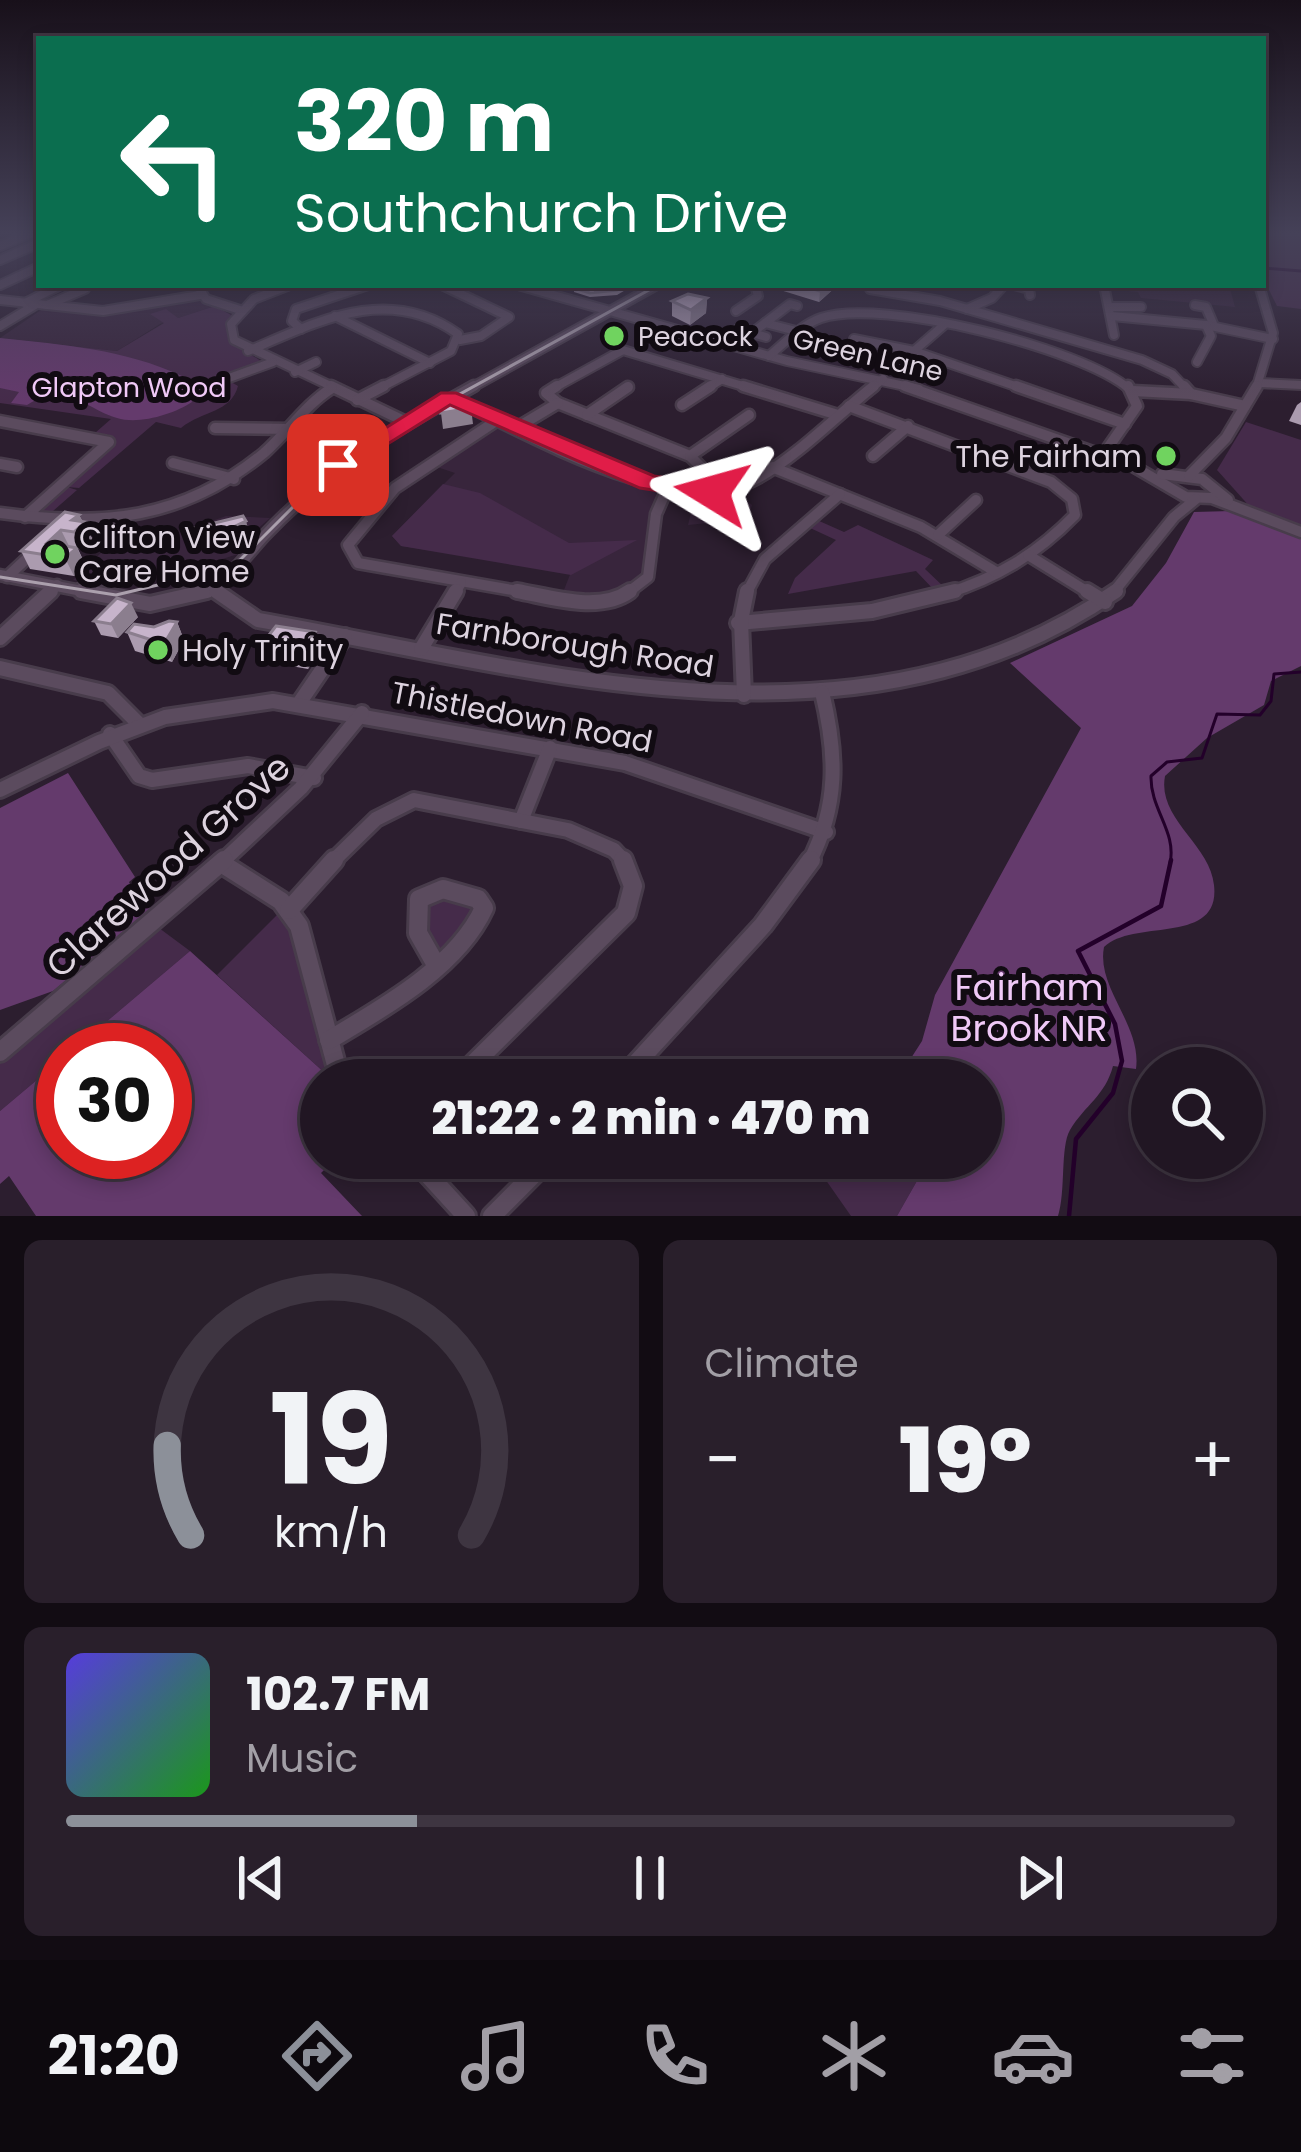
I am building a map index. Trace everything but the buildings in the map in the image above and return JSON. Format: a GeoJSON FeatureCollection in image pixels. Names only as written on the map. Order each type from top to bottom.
{"type":"FeatureCollection","features":[{"type":"Feature","properties":{"kind":"street"},"geometry":{"type":"LineString","coordinates":[[0,326],[56,289]]}},
{"type":"Feature","properties":{"kind":"street"},"geometry":{"type":"LineString","coordinates":[[35,305],[85,289]]}},
{"type":"Feature","properties":{"kind":"street"},"geometry":{"type":"LineString","coordinates":[[283,289],[240,310],[230,332],[248,350],[404,421]]}},
{"type":"Feature","properties":{"kind":"street"},"geometry":{"type":"LineString","coordinates":[[302,329],[292,321],[296,309],[357,289]]}},
{"type":"Feature","properties":{"kind":"street"},"geometry":{"type":"LineString","coordinates":[[357,400],[452,351],[460,340],[482,336],[509,317],[450,289]]}},
{"type":"Feature","properties":{"kind":"street","name":"Green Lane"},"geometry":{"type":"LineString","coordinates":[[531,289],[769,356],[883,379],[1103,454],[1174,485],[1196,500]]}},
{"type":"Feature","properties":{"kind":"street"},"geometry":{"type":"LineString","coordinates":[[605,311],[642,289]]}},
{"type":"Feature","properties":{"kind":"street"},"geometry":{"type":"LineString","coordinates":[[3,576],[161,604],[217,583],[314,484],[404,421],[650,289]]}},
{"type":"Feature","properties":{"kind":"street"},"geometry":{"type":"LineString","coordinates":[[736,309],[758,296],[756,289]]}},
{"type":"Feature","properties":{"kind":"street"},"geometry":{"type":"LineString","coordinates":[[868,289],[881,311]]}},
{"type":"Feature","properties":{"kind":"street"},"geometry":{"type":"LineString","coordinates":[[875,289],[967,308],[1148,362],[1172,374],[1190,394]]}},
{"type":"Feature","properties":{"kind":"street"},"geometry":{"type":"LineString","coordinates":[[967,308],[992,298],[1001,289]]}},
{"type":"Feature","properties":{"kind":"street"},"geometry":{"type":"LineString","coordinates":[[1028,289],[1030,295]]}},
{"type":"Feature","properties":{"kind":"street"},"geometry":{"type":"LineString","coordinates":[[1174,485],[1211,459],[1259,383],[1273,339],[1260,289]]}},
{"type":"Feature","properties":{"kind":"street"},"geometry":{"type":"LineString","coordinates":[[0,300],[119,310],[198,290],[240,310]]}},
{"type":"Feature","properties":{"kind":"street"},"geometry":{"type":"LineString","coordinates":[[1103,291],[1112,331]]}},
{"type":"Feature","properties":{"kind":"street"},"geometry":{"type":"LineString","coordinates":[[386,305],[392,294]]}},
{"type":"Feature","properties":{"kind":"street"},"geometry":{"type":"LineString","coordinates":[[752,333],[790,304],[797,306]]}},
{"type":"Feature","properties":{"kind":"street"},"geometry":{"type":"LineString","coordinates":[[1196,304],[1206,307],[1210,326],[1210,336],[1197,357]]}},
{"type":"Feature","properties":{"kind":"street"},"geometry":{"type":"LineString","coordinates":[[248,350],[334,316],[386,305],[414,310],[448,326],[460,340]]}},
{"type":"Feature","properties":{"kind":"street"},"geometry":{"type":"LineString","coordinates":[[1111,311],[1141,307]]}},
{"type":"Feature","properties":{"kind":"street"},"geometry":{"type":"LineString","coordinates":[[769,356],[832,315],[881,311],[945,324],[1106,374],[1133,391],[1190,394],[1245,406]]}},
{"type":"Feature","properties":{"kind":"street"},"geometry":{"type":"LineString","coordinates":[[1111,311],[1273,339]]}},
{"type":"Feature","properties":{"kind":"street"},"geometry":{"type":"LineString","coordinates":[[776,315],[792,319]]}},
{"type":"Feature","properties":{"kind":"street"},"geometry":{"type":"LineString","coordinates":[[334,316],[430,363]]}},
{"type":"Feature","properties":{"kind":"street"},"geometry":{"type":"LineString","coordinates":[[765,323],[800,332]]}},
{"type":"Feature","properties":{"kind":"street"},"geometry":{"type":"LineString","coordinates":[[914,351],[945,324]]}},
{"type":"Feature","properties":{"kind":"street"},"geometry":{"type":"LineString","coordinates":[[738,329],[766,337]]}},
{"type":"Feature","properties":{"kind":"street"},"geometry":{"type":"LineString","coordinates":[[854,339],[914,351],[1124,424]]}},
{"type":"Feature","properties":{"kind":"street"},"geometry":{"type":"LineString","coordinates":[[724,491],[689,456],[547,398],[548,391],[618,350],[838,415]]}},
{"type":"Feature","properties":{"kind":"street"},"geometry":{"type":"LineString","coordinates":[[229,378],[273,362]]}},
{"type":"Feature","properties":{"kind":"street"},"geometry":{"type":"LineString","coordinates":[[295,372],[317,362]]}},
{"type":"Feature","properties":{"kind":"street"},"geometry":{"type":"LineString","coordinates":[[682,405],[722,379]]}},
{"type":"Feature","properties":{"kind":"street"},"geometry":{"type":"LineString","coordinates":[[448,397],[668,489],[724,491],[772,467],[883,379]]}},
{"type":"Feature","properties":{"kind":"street"},"geometry":{"type":"LineString","coordinates":[[1259,383],[1280,388],[1301,385]]}},
{"type":"Feature","properties":{"kind":"street"},"geometry":{"type":"LineString","coordinates":[[587,415],[628,387]]}},
{"type":"Feature","properties":{"kind":"street"},"geometry":{"type":"LineString","coordinates":[[0,513],[65,524],[155,515],[203,498],[234,479],[332,388]]}},
{"type":"Feature","properties":{"kind":"street"},"geometry":{"type":"LineString","coordinates":[[1103,454],[1137,406],[1133,391]]}},
{"type":"Feature","properties":{"kind":"street"},"geometry":{"type":"LineString","coordinates":[[518,427],[558,403]]}},
{"type":"Feature","properties":{"kind":"street"},"geometry":{"type":"LineString","coordinates":[[738,623],[861,613],[944,593],[1028,555],[1072,519],[1075,507],[1068,494],[1044,479],[849,406]]}},
{"type":"Feature","properties":{"kind":"street"},"geometry":{"type":"LineString","coordinates":[[499,418],[406,480],[348,545],[364,566],[582,602],[632,593],[650,571],[656,514],[668,489]]}},
{"type":"Feature","properties":{"kind":"street"},"geometry":{"type":"LineString","coordinates":[[689,456],[747,419]]}},
{"type":"Feature","properties":{"kind":"street"},"geometry":{"type":"LineString","coordinates":[[0,422],[109,442],[25,517]]}},
{"type":"Feature","properties":{"kind":"street"},"geometry":{"type":"LineString","coordinates":[[875,456],[908,426]]}},
{"type":"Feature","properties":{"kind":"street"},"geometry":{"type":"LineString","coordinates":[[216,428],[292,429]]}},
{"type":"Feature","properties":{"kind":"street"},"geometry":{"type":"LineString","coordinates":[[1211,459],[1206,481],[1214,495],[1301,532]]}},
{"type":"Feature","properties":{"kind":"street"},"geometry":{"type":"LineString","coordinates":[[173,463],[234,479]]}},
{"type":"Feature","properties":{"kind":"street"},"geometry":{"type":"LineString","coordinates":[[0,464],[17,467]]}},
{"type":"Feature","properties":{"kind":"street"},"geometry":{"type":"LineString","coordinates":[[772,467],[938,535],[996,572]]}},
{"type":"Feature","properties":{"kind":"street"},"geometry":{"type":"LineString","coordinates":[[1189,476],[1206,481]]}},
{"type":"Feature","properties":{"kind":"street","name":"Farnborough Road"},"geometry":{"type":"LineString","coordinates":[[1174,485],[1174,518]]}},
{"type":"Feature","properties":{"kind":"street"},"geometry":{"type":"LineString","coordinates":[[744,695],[738,623],[741,598],[760,562],[840,494]]}},
{"type":"Feature","properties":{"kind":"street"},"geometry":{"type":"LineString","coordinates":[[1196,500],[1214,495]]}},
{"type":"Feature","properties":{"kind":"street"},"geometry":{"type":"LineString","coordinates":[[938,535],[978,500]]}},
{"type":"Feature","properties":{"kind":"street","name":"Farnborough Road"},"geometry":{"type":"LineString","coordinates":[[217,583],[258,620],[345,636],[628,685],[744,695],[822,692],[919,678],[985,661],[1039,639],[1105,602],[1135,574],[1174,518],[1196,500]]}},
{"type":"Feature","properties":{"kind":"street"},"geometry":{"type":"LineString","coordinates":[[3,576],[65,524]]}},
{"type":"Feature","properties":{"kind":"street"},"geometry":{"type":"LineString","coordinates":[[1028,555],[1105,602]]}},
{"type":"Feature","properties":{"kind":"street"},"geometry":{"type":"LineString","coordinates":[[421,649],[461,583]]}},
{"type":"Feature","properties":{"kind":"street"},"geometry":{"type":"LineString","coordinates":[[0,638],[57,585]]}},
{"type":"Feature","properties":{"kind":"street"},"geometry":{"type":"LineString","coordinates":[[300,702],[345,636]]}},
{"type":"Feature","properties":{"kind":"street"},"geometry":{"type":"LineString","coordinates":[[0,668],[108,693],[139,724]]}},
{"type":"Feature","properties":{"kind":"street"},"geometry":{"type":"LineString","coordinates":[[640,1059],[794,891],[826,832],[838,760],[822,692]]}},
{"type":"Feature","properties":{"kind":"street","name":"Thistledown Road"},"geometry":{"type":"LineString","coordinates":[[0,790],[139,724],[221,703],[300,702],[667,774],[826,832]]}},
{"type":"Feature","properties":{"kind":"street","name":"Clarewood Grove"},"geometry":{"type":"LineString","coordinates":[[0,1052],[314,778],[362,713]]}},
{"type":"Feature","properties":{"kind":"street"},"geometry":{"type":"LineString","coordinates":[[110,734],[139,776],[152,780],[248,766],[314,778]]}},
{"type":"Feature","properties":{"kind":"street"},"geometry":{"type":"LineString","coordinates":[[521,821],[550,748]]}},
{"type":"Feature","properties":{"kind":"street"},"geometry":{"type":"LineString","coordinates":[[289,910],[382,815],[401,803],[421,801],[521,821],[592,836],[610,845],[629,869],[632,901],[612,930],[479,1059]]}},
{"type":"Feature","properties":{"kind":"street"},"geometry":{"type":"LineString","coordinates":[[221,863],[289,910],[308,946],[334,1059]]}},
{"type":"Feature","properties":{"kind":"street"},"geometry":{"type":"LineString","coordinates":[[328,1040],[371,1015],[435,963],[478,924],[484,908],[478,898],[436,890],[419,899],[414,913],[424,950],[435,963]]}},
{"type":"Feature","properties":{"kind":"street"},"geometry":{"type":"LineString","coordinates":[[432,1179],[466,1216]]}},
{"type":"Feature","properties":{"kind":"street"},"geometry":{"type":"LineString","coordinates":[[492,1216],[529,1179]]}},
{"type":"Feature","properties":{"kind":"shaded area"},"geometry":{"type":"Polygon","coordinates":[[[1104,289],[1230,289],[1235,307],[1141,298],[1138,292],[1104,289]]]}},
{"type":"Feature","properties":{"kind":"shaded area"},"geometry":{"type":"Polygon","coordinates":[[[193,299],[215,306],[160,324],[117,351],[0,338],[44,308],[117,313],[193,299]]]}},
{"type":"Feature","properties":{"kind":"shaded area"},"geometry":{"type":"Polygon","coordinates":[[[507,426],[653,488],[657,496],[642,576],[633,586],[604,598],[562,595],[571,572],[401,546],[392,536],[455,473],[431,465],[489,427],[507,426]]]}},
{"type":"Feature","properties":{"kind":"shaded area"},"geometry":{"type":"Polygon","coordinates":[[[736,492],[752,505],[748,519],[688,525],[695,496],[736,492]]]}},
{"type":"Feature","properties":{"kind":"shaded area"},"geometry":{"type":"Polygon","coordinates":[[[226,516],[270,518],[239,545],[238,554],[167,577],[105,585],[73,580],[105,549],[134,549],[226,516]]]}},
{"type":"Feature","properties":{"kind":"green space"},"geometry":{"type":"Polygon","coordinates":[[[1268,289],[1301,289],[1301,309],[1277,306],[1268,289]]]}},
{"type":"Feature","properties":{"kind":"green space"},"geometry":{"type":"Polygon","coordinates":[[[215,306],[231,315],[228,340],[264,363],[226,379],[238,386],[223,406],[181,428],[156,422],[79,488],[67,487],[77,490],[45,518],[36,512],[111,449],[110,435],[95,433],[111,419],[0,403],[0,338],[117,351],[164,323],[150,314],[166,309],[178,318],[215,306]]]}},
{"type":"Feature","properties":{"kind":"green space","name":"Glapton Wood"},"geometry":{"type":"Polygon","coordinates":[[[0,338],[93,350],[160,367],[182,376],[192,402],[166,414],[135,420],[117,418],[64,395],[27,405],[11,403],[19,392],[0,388],[0,338]]]}},
{"type":"Feature","properties":{"kind":"green space"},"geometry":{"type":"Polygon","coordinates":[[[1246,422],[1301,440],[1301,528],[1251,508],[1217,470],[1246,422]]]}},
{"type":"Feature","properties":{"kind":"green space"},"geometry":{"type":"Polygon","coordinates":[[[443,484],[480,493],[569,543],[637,540],[571,575],[401,546],[392,536],[443,484]]]}},
{"type":"Feature","properties":{"kind":"green space","name":"Fairham Brook NR"},"geometry":{"type":"Polygon","coordinates":[[[1231,511],[1301,538],[1301,666],[1271,681],[1264,705],[1207,738],[1165,776],[1169,805],[1210,870],[1213,904],[1190,924],[1135,934],[1104,947],[1106,977],[1134,1047],[1131,1068],[1113,1066],[1105,1085],[1070,1130],[1058,1216],[897,1216],[918,1179],[1002,1179],[1002,1059],[910,1059],[922,1041],[935,995],[1081,728],[1010,663],[1132,606],[1166,563],[1194,512],[1231,511]]]}},
{"type":"Feature","properties":{"kind":"green space"},"geometry":{"type":"Polygon","coordinates":[[[817,520],[844,532],[858,525],[933,560],[925,569],[945,588],[935,591],[916,571],[788,594],[795,578],[836,540],[808,527],[817,520]]]}},
{"type":"Feature","properties":{"kind":"green space"},"geometry":{"type":"Polygon","coordinates":[[[68,773],[135,877],[129,882],[137,900],[152,909],[53,991],[0,1010],[0,808],[68,773]]]}},
{"type":"Feature","properties":{"kind":"green space"},"geometry":{"type":"Polygon","coordinates":[[[429,895],[466,898],[479,913],[436,954],[429,949],[421,904],[429,895]]]}},
{"type":"Feature","properties":{"kind":"green space"},"geometry":{"type":"Polygon","coordinates":[[[280,912],[300,950],[324,1059],[309,1059],[217,975],[280,912]]]}},
{"type":"Feature","properties":{"kind":"green space"},"geometry":{"type":"Polygon","coordinates":[[[159,928],[190,951],[105,1023],[45,1023],[159,928]]]}},
{"type":"Feature","properties":{"kind":"green space"},"geometry":{"type":"Polygon","coordinates":[[[190,951],[309,1059],[300,1059],[300,1179],[327,1179],[362,1216],[36,1216],[9,1176],[0,1184],[0,1111],[36,1081],[36,1179],[192,1179],[192,1023],[105,1023],[190,951]]]}},
{"type":"Feature","properties":{"kind":"green space"},"geometry":{"type":"Polygon","coordinates":[[[36,1031],[36,1081],[0,1111],[0,1061],[36,1031]]]}},
{"type":"Feature","properties":{"kind":"green space"},"geometry":{"type":"Polygon","coordinates":[[[825,1179],[918,1179],[897,1216],[851,1216],[825,1179]]]}},
{"type":"Feature","properties":{"kind":"waterway"},"geometry":{"type":"LineString","coordinates":[[1170,863],[1170,841],[1151,776],[1167,762],[1202,758],[1217,714],[1260,715],[1271,701],[1274,674],[1301,672]]}},
{"type":"Feature","properties":{"kind":"waterway"},"geometry":{"type":"LineString","coordinates":[[1069,1216],[1076,1139],[1113,1093],[1122,1061],[1115,1024],[1078,951],[1161,906],[1171,860]]}},
{"type":"Feature","properties":{"kind":"tram line"},"geometry":{"type":"LineString","coordinates":[[0,577],[116,595],[233,567],[308,492],[369,444],[651,289]]}},
{"type":"Feature","properties":{"kind":"place","name":"Peacock"},"geometry":{"type":"Point","coordinates":[614,336]}},
{"type":"Feature","properties":{"kind":"place","name":"The Fairham"},"geometry":{"type":"Point","coordinates":[1166,456]}},
{"type":"Feature","properties":{"kind":"place","name":"Clifton View Care Home"},"geometry":{"type":"Point","coordinates":[55,554]}},
{"type":"Feature","properties":{"kind":"place","name":"Holy Trinity"},"geometry":{"type":"Point","coordinates":[158,650]}},
{"type":"Feature","properties":{"kind":"route"},"geometry":{"type":"LineString","coordinates":[[338,465],[448,397],[649,483],[681,492],[712,492]]}}]}
